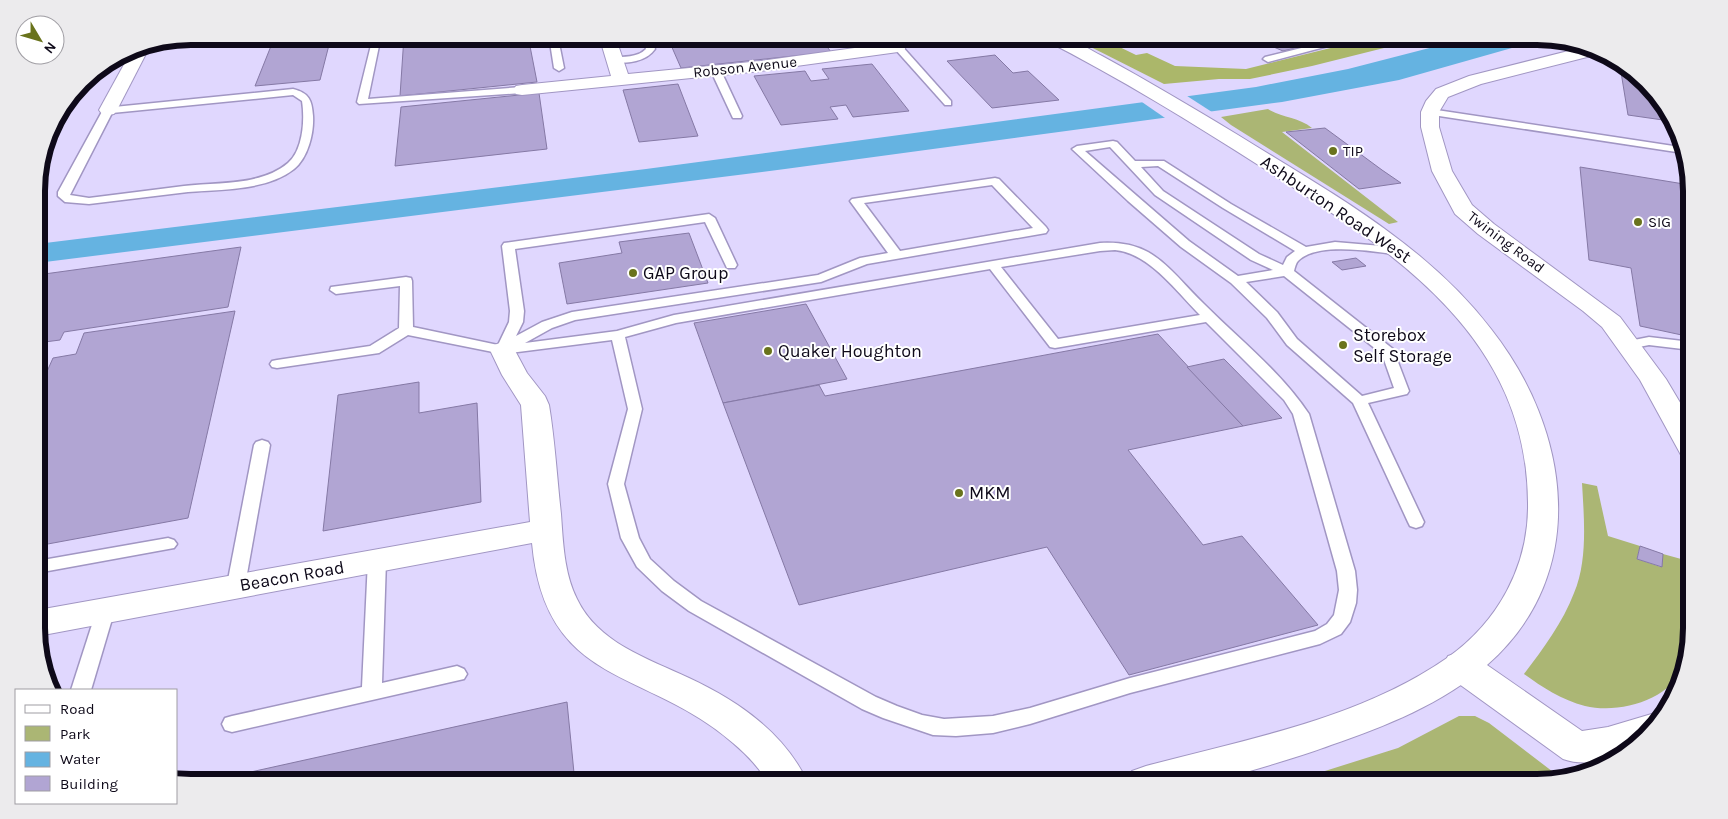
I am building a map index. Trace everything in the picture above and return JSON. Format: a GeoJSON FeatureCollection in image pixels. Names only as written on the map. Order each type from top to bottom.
{"type":"FeatureCollection","features":[{"type":"Feature","properties":{"kind":"street"},"geometry":{"type":"LineString","coordinates":[[610,45],[622,80]]}},
{"type":"Feature","properties":{"kind":"street","name":"Ashburton Road West"},"geometry":{"type":"LineString","coordinates":[[1066,45],[1150,88],[1401,251],[1451,297],[1490,346],[1524,402],[1535,433],[1543,473],[1545,496],[1543,530],[1536,566],[1520,602],[1496,635],[1461,666],[1415,694],[1368,716],[1316,734],[1174,774]]}},
{"type":"Feature","properties":{"kind":"street","name":"Robson Avenue"},"geometry":{"type":"LineString","coordinates":[[522,90],[811,60],[898,47]]}},
{"type":"Feature","properties":{"kind":"street"},"geometry":{"type":"LineString","coordinates":[[1430,112],[1435,101],[1442,94],[1475,80],[1585,53]]}},
{"type":"Feature","properties":{"kind":"street"},"geometry":{"type":"LineString","coordinates":[[108,110],[134,57]]}},
{"type":"Feature","properties":{"kind":"street","name":"Twining Road"},"geometry":{"type":"LineString","coordinates":[[1430,112],[1430,127],[1442,171],[1462,209],[1486,229],[1602,314],[1629,345],[1674,413],[1683,432]]}},
{"type":"Feature","properties":{"kind":"street"},"geometry":{"type":"LineString","coordinates":[[503,350],[515,375],[531,396],[535,405],[551,569],[558,596],[570,619],[589,642],[612,659],[717,709],[746,731],[769,755],[783,774]]}},
{"type":"Feature","properties":{"kind":"street","name":"Beacon Road"},"geometry":{"type":"LineString","coordinates":[[45,621],[546,530]]}},
{"type":"Feature","properties":{"kind":"street"},"geometry":{"type":"LineString","coordinates":[[1461,666],[1589,756],[1608,743],[1637,734]]}},
{"type":"Feature","properties":{"kind":"lane"},"geometry":{"type":"LineString","coordinates":[[375,45],[362,102],[522,90]]}},
{"type":"Feature","properties":{"kind":"lane"},"geometry":{"type":"LineString","coordinates":[[555,45],[559,68]]}},
{"type":"Feature","properties":{"kind":"lane"},"geometry":{"type":"LineString","coordinates":[[615,60],[638,57],[648,53],[651,49],[649,45]]}},
{"type":"Feature","properties":{"kind":"lane"},"geometry":{"type":"LineString","coordinates":[[1268,59],[1325,45]]}},
{"type":"Feature","properties":{"kind":"lane"},"geometry":{"type":"LineString","coordinates":[[898,47],[948,103]]}},
{"type":"Feature","properties":{"kind":"lane"},"geometry":{"type":"LineString","coordinates":[[716,70],[737,116]]}},
{"type":"Feature","properties":{"kind":"lane"},"geometry":{"type":"LineString","coordinates":[[286,92],[304,95],[307,98],[309,118],[301,154],[296,161],[276,174],[248,182],[89,201],[69,200],[64,196],[64,192],[108,110],[286,92]]}},
{"type":"Feature","properties":{"kind":"lane"},"geometry":{"type":"LineString","coordinates":[[1430,112],[1677,149]]}},
{"type":"Feature","properties":{"kind":"lane"},"geometry":{"type":"LineString","coordinates":[[1359,401],[1402,391],[1388,352],[1287,272],[1255,257],[1159,193],[1113,144],[1077,149],[1132,199],[1186,244],[1236,280],[1272,315],[1292,342],[1359,401],[1416,522]]}},
{"type":"Feature","properties":{"kind":"lane"},"geometry":{"type":"LineString","coordinates":[[1131,164],[1160,163],[1227,206],[1304,251]]}},
{"type":"Feature","properties":{"kind":"lane"},"geometry":{"type":"LineString","coordinates":[[503,350],[547,325],[572,316],[821,278],[864,261],[897,256],[955,246],[1042,230],[995,181],[856,200],[897,256]]}},
{"type":"Feature","properties":{"kind":"lane"},"geometry":{"type":"LineString","coordinates":[[503,350],[516,322],[517,311],[508,246],[709,218],[731,265]]}},
{"type":"Feature","properties":{"kind":"lane"},"geometry":{"type":"LineString","coordinates":[[277,364],[374,350],[406,330],[503,350],[618,335],[674,318],[1100,247],[1128,247],[1146,254],[1290,397],[1301,414],[1346,572],[1347,603],[1343,617],[1334,629],[1320,637],[986,726],[954,728],[925,724],[897,716],[869,703],[695,606],[668,586],[643,563],[630,538],[616,484],[635,409],[618,335]]}},
{"type":"Feature","properties":{"kind":"lane"},"geometry":{"type":"LineString","coordinates":[[1287,272],[1287,264],[1292,257],[1304,251],[1329,247],[1401,251]]}},
{"type":"Feature","properties":{"kind":"lane"},"geometry":{"type":"LineString","coordinates":[[993,265],[1055,344],[1210,317]]}},
{"type":"Feature","properties":{"kind":"lane"},"geometry":{"type":"LineString","coordinates":[[1236,280],[1287,272]]}},
{"type":"Feature","properties":{"kind":"lane"},"geometry":{"type":"LineString","coordinates":[[336,290],[406,281],[406,330]]}},
{"type":"Feature","properties":{"kind":"lane"},"geometry":{"type":"LineString","coordinates":[[1629,345],[1649,341],[1683,345]]}},
{"type":"Feature","properties":{"kind":"lane"},"geometry":{"type":"LineString","coordinates":[[236,585],[262,444]]}},
{"type":"Feature","properties":{"kind":"lane"},"geometry":{"type":"LineString","coordinates":[[45,566],[168,544]]}},
{"type":"Feature","properties":{"kind":"lane"},"geometry":{"type":"LineString","coordinates":[[372,693],[377,560]]}},
{"type":"Feature","properties":{"kind":"lane"},"geometry":{"type":"LineString","coordinates":[[81,689],[106,609]]}},
{"type":"Feature","properties":{"kind":"lane"},"geometry":{"type":"LineString","coordinates":[[232,724],[457,674]]}},
{"type":"Feature","properties":{"kind":"green space"},"geometry":{"type":"Polygon","coordinates":[[[1087,45],[1115,45],[1136,55],[1147,53],[1175,66],[1246,69],[1343,45],[1396,45],[1250,79],[1219,79],[1164,84],[1087,45]]]}},
{"type":"Feature","properties":{"kind":"green space"},"geometry":{"type":"Polygon","coordinates":[[[1268,109],[1307,124],[1312,128],[1282,132],[1398,222],[1389,224],[1221,117],[1268,109]]]}},
{"type":"Feature","properties":{"kind":"green space"},"geometry":{"type":"Polygon","coordinates":[[[1582,483],[1597,486],[1608,536],[1640,546],[1637,559],[1661,567],[1663,554],[1683,560],[1682,647],[1673,682],[1655,696],[1628,706],[1598,708],[1585,706],[1553,693],[1524,674],[1558,625],[1574,593],[1583,553],[1584,510],[1582,483]]]}},
{"type":"Feature","properties":{"kind":"green space"},"geometry":{"type":"Polygon","coordinates":[[[1459,716],[1475,716],[1489,723],[1554,773],[1315,774],[1398,748],[1459,716]]]}},
{"type":"Feature","properties":{"kind":"water"},"geometry":{"type":"Polygon","coordinates":[[[1441,45],[1522,45],[1399,80],[1282,102],[785,169],[45,262],[45,243],[646,169],[1256,87],[1348,69],[1441,45]]]}},
{"type":"Feature","properties":{"kind":"pier"},"geometry":{"type":"Polygon","coordinates":[[[1184,94],[1215,114],[1168,120],[1139,100],[1184,94]]]}},
{"type":"Feature","properties":{"kind":"building"},"geometry":{"type":"Polygon","coordinates":[[[329,45],[320,80],[255,86],[271,46],[329,45]]]}},
{"type":"Feature","properties":{"kind":"building"},"geometry":{"type":"Polygon","coordinates":[[[403,45],[530,45],[537,82],[400,96],[403,45]]]}},
{"type":"Feature","properties":{"kind":"building"},"geometry":{"type":"Polygon","coordinates":[[[671,45],[826,45],[831,52],[681,68],[671,45]]]}},
{"type":"Feature","properties":{"kind":"building"},"geometry":{"type":"Polygon","coordinates":[[[1269,45],[1307,45],[1283,51],[1269,45]]]}},
{"type":"Feature","properties":{"kind":"building"},"geometry":{"type":"Polygon","coordinates":[[[995,55],[1013,73],[1028,71],[1059,100],[992,108],[947,61],[995,55]]]}},
{"type":"Feature","properties":{"kind":"building"},"geometry":{"type":"Polygon","coordinates":[[[872,64],[909,111],[853,117],[846,105],[830,107],[838,119],[781,125],[754,76],[805,71],[811,81],[829,79],[822,69],[872,64]]]}},
{"type":"Feature","properties":{"kind":"building"},"geometry":{"type":"Polygon","coordinates":[[[1621,72],[1653,102],[1664,120],[1628,115],[1621,72]]]}},
{"type":"Feature","properties":{"kind":"building"},"geometry":{"type":"Polygon","coordinates":[[[678,84],[698,136],[639,142],[623,90],[678,84]]]}},
{"type":"Feature","properties":{"kind":"building"},"geometry":{"type":"Polygon","coordinates":[[[539,93],[547,149],[395,166],[401,107],[539,93]]]}},
{"type":"Feature","properties":{"kind":"building","name":"TIP"},"geometry":{"type":"Polygon","coordinates":[[[1325,128],[1401,183],[1359,189],[1286,132],[1325,128]]]}},
{"type":"Feature","properties":{"kind":"building","name":"SIG"},"geometry":{"type":"Polygon","coordinates":[[[1580,167],[1683,184],[1683,335],[1640,326],[1631,268],[1589,260],[1580,167]]]}},
{"type":"Feature","properties":{"kind":"building","name":"GAP Group"},"geometry":{"type":"Polygon","coordinates":[[[689,233],[708,283],[567,304],[559,263],[622,253],[619,242],[689,233]]]}},
{"type":"Feature","properties":{"kind":"building"},"geometry":{"type":"Polygon","coordinates":[[[241,247],[228,307],[64,332],[60,340],[45,342],[45,274],[241,247]]]}},
{"type":"Feature","properties":{"kind":"building"},"geometry":{"type":"Polygon","coordinates":[[[1356,258],[1366,266],[1342,270],[1332,262],[1356,258]]]}},
{"type":"Feature","properties":{"kind":"building","name":"Quaker Houghton"},"geometry":{"type":"Polygon","coordinates":[[[806,304],[847,379],[723,403],[694,323],[806,304]]]}},
{"type":"Feature","properties":{"kind":"building"},"geometry":{"type":"Polygon","coordinates":[[[235,311],[188,518],[45,545],[45,376],[53,358],[76,354],[84,333],[235,311]]]}},
{"type":"Feature","properties":{"kind":"building","name":"MKM"},"geometry":{"type":"Polygon","coordinates":[[[1158,334],[1243,426],[1128,450],[1203,545],[1242,536],[1318,625],[1129,675],[1047,547],[799,605],[723,403],[819,385],[825,396],[1158,334]]]}},
{"type":"Feature","properties":{"kind":"building"},"geometry":{"type":"Polygon","coordinates":[[[1224,359],[1282,418],[1243,426],[1187,367],[1224,359]]]}},
{"type":"Feature","properties":{"kind":"building"},"geometry":{"type":"Polygon","coordinates":[[[419,382],[419,413],[477,403],[481,502],[323,531],[338,395],[419,382]]]}},
{"type":"Feature","properties":{"kind":"building"},"geometry":{"type":"Polygon","coordinates":[[[1640,546],[1663,554],[1662,567],[1637,559],[1640,546]]]}},
{"type":"Feature","properties":{"kind":"building"},"geometry":{"type":"Polygon","coordinates":[[[567,702],[574,774],[242,774],[567,702]]]}},
{"type":"Feature","properties":{"kind":"place","name":"TIP"},"geometry":{"type":"Point","coordinates":[1333,151]}},
{"type":"Feature","properties":{"kind":"place","name":"SIG"},"geometry":{"type":"Point","coordinates":[1638,222]}},
{"type":"Feature","properties":{"kind":"place","name":"GAP Group"},"geometry":{"type":"Point","coordinates":[633,273]}},
{"type":"Feature","properties":{"kind":"place","name":"Storebox Self Storage"},"geometry":{"type":"Point","coordinates":[1343,345]}},
{"type":"Feature","properties":{"kind":"place","name":"Quaker Houghton"},"geometry":{"type":"Point","coordinates":[768,351]}},
{"type":"Feature","properties":{"kind":"place","name":"MKM"},"geometry":{"type":"Point","coordinates":[959,493]}}]}
